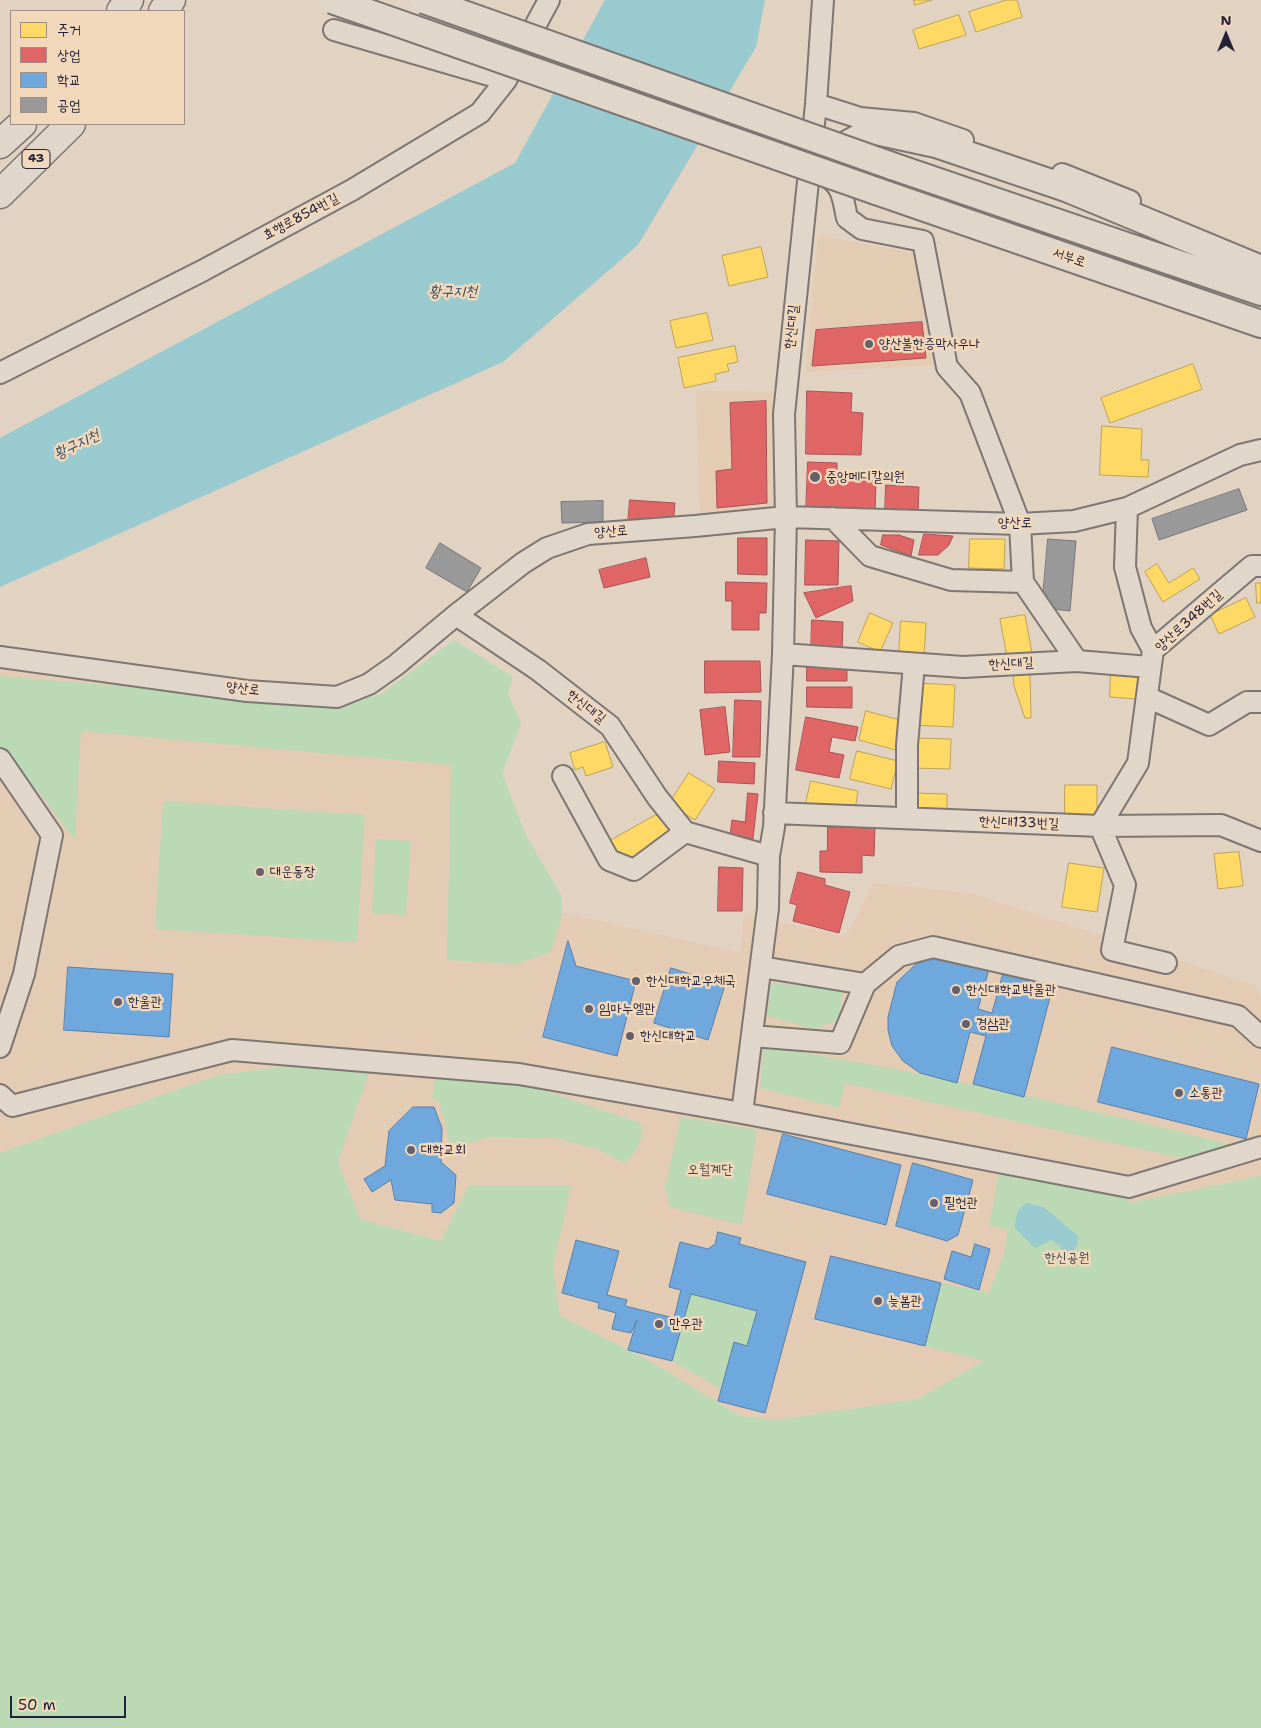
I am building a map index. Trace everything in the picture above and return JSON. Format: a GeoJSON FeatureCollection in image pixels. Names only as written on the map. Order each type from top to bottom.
{"type":"FeatureCollection","features":[{"type":"Feature","properties":{"kind":"highway","name":"43"},"geometry":{"type":"LineString","coordinates":[[0,144],[21,125]]}},
{"type":"Feature","properties":{"kind":"highway","name":"43"},"geometry":{"type":"LineString","coordinates":[[0,194],[70,125]]}},
{"type":"Feature","properties":{"kind":"main road","name":"서부로"},"geometry":{"type":"LineString","coordinates":[[332,0],[1261,324]]}},
{"type":"Feature","properties":{"kind":"main road"},"geometry":{"type":"LineString","coordinates":[[424,0],[892,166],[1261,292]]}},
{"type":"Feature","properties":{"kind":"main road"},"geometry":{"type":"LineString","coordinates":[[809,168],[830,168],[846,145],[866,134],[876,131],[901,136],[936,144],[1066,188],[1261,269]]}},
{"type":"Feature","properties":{"kind":"main road"},"geometry":{"type":"LineString","coordinates":[[1110,272],[1261,338]]}},
{"type":"Feature","properties":{"kind":"street","name":"효행로854번길"},"geometry":{"type":"LineString","coordinates":[[3,366],[202,271],[352,190],[480,113],[506,80],[549,0]]}},
{"type":"Feature","properties":{"kind":"street","name":"한신대길"},"geometry":{"type":"LineString","coordinates":[[742,1113],[768,908],[769,856],[774,827],[786,517],[784,414],[816,104],[823,0]]}},
{"type":"Feature","properties":{"kind":"street"},"geometry":{"type":"LineString","coordinates":[[334,30],[506,80]]}},
{"type":"Feature","properties":{"kind":"street"},"geometry":{"type":"LineString","coordinates":[[816,104],[860,118],[914,123],[1093,185],[1202,234],[1261,255]]}},
{"type":"Feature","properties":{"kind":"street"},"geometry":{"type":"LineString","coordinates":[[809,168],[834,180],[841,189],[847,218],[862,229],[923,241],[947,367],[970,393],[1020,524],[1023,582],[1077,661]]}},
{"type":"Feature","properties":{"kind":"street","name":"양산로"},"geometry":{"type":"LineString","coordinates":[[0,657],[247,690],[337,697],[369,684],[396,665],[456,615],[539,553],[588,534],[786,517],[1020,524],[1074,521],[1127,508],[1240,455],[1261,450]]}},
{"type":"Feature","properties":{"kind":"street"},"geometry":{"type":"LineString","coordinates":[[1127,508],[1125,567],[1151,659]]}},
{"type":"Feature","properties":{"kind":"street"},"geometry":{"type":"LineString","coordinates":[[833,518],[870,556],[951,580],[1023,582]]}},
{"type":"Feature","properties":{"kind":"street","name":"양산로348번길"},"geometry":{"type":"LineString","coordinates":[[1100,826],[1138,763],[1151,659],[1252,566],[1261,566]]}},
{"type":"Feature","properties":{"kind":"street","name":"한신대길"},"geometry":{"type":"LineString","coordinates":[[456,615],[538,670],[610,726],[657,797],[685,832]]}},
{"type":"Feature","properties":{"kind":"street","name":"한신대길"},"geometry":{"type":"LineString","coordinates":[[782,654],[963,667],[1151,659]]}},
{"type":"Feature","properties":{"kind":"street"},"geometry":{"type":"LineString","coordinates":[[907,818],[907,745],[914,664]]}},
{"type":"Feature","properties":{"kind":"street"},"geometry":{"type":"LineString","coordinates":[[1147,697],[1209,725],[1247,702],[1261,702]]}},
{"type":"Feature","properties":{"kind":"street"},"geometry":{"type":"LineString","coordinates":[[0,759],[52,835],[24,974],[0,1047]]}},
{"type":"Feature","properties":{"kind":"street"},"geometry":{"type":"LineString","coordinates":[[563,776],[609,860],[634,870],[685,832],[769,856]]}},
{"type":"Feature","properties":{"kind":"street","name":"한신대133번길"},"geometry":{"type":"LineString","coordinates":[[774,812],[1100,826],[1221,825],[1261,841]]}},
{"type":"Feature","properties":{"kind":"street"},"geometry":{"type":"LineString","coordinates":[[1100,826],[1125,885],[1112,950],[1166,963]]}},
{"type":"Feature","properties":{"kind":"street"},"geometry":{"type":"LineString","coordinates":[[752,1036],[840,1043],[865,984],[899,956],[932,947],[1238,1016],[1261,1037]]}},
{"type":"Feature","properties":{"kind":"street"},"geometry":{"type":"LineString","coordinates":[[761,967],[865,984]]}},
{"type":"Feature","properties":{"kind":"street"},"geometry":{"type":"LineString","coordinates":[[4,1103],[232,1050],[519,1074],[742,1113],[1129,1187],[1261,1146]]}},
{"type":"Feature","properties":{"kind":"shaded area"},"geometry":{"type":"Polygon","coordinates":[[[818,235],[918,254],[935,365],[806,372],[818,235]]]}},
{"type":"Feature","properties":{"kind":"shaded area"},"geometry":{"type":"Polygon","coordinates":[[[696,391],[775,392],[777,515],[700,522],[696,391]]]}},
{"type":"Feature","properties":{"kind":"shaded area","name":"한신대학교"},"geometry":{"type":"Polygon","coordinates":[[[0,662],[438,719],[561,912],[741,953],[744,914],[847,937],[873,883],[974,894],[1254,985],[1261,997],[1261,1176],[1215,1185],[1053,1321],[919,1399],[778,1420],[740,1416],[650,1361],[560,1316],[441,1241],[360,1219],[338,1162],[0,1153],[0,662]]]}},
{"type":"Feature","properties":{"kind":"green space"},"geometry":{"type":"Polygon","coordinates":[[[454,640],[513,677],[508,694],[521,723],[502,774],[526,835],[561,895],[562,915],[551,952],[516,964],[447,960],[451,765],[81,731],[75,840],[40,794],[0,748],[0,676],[341,705],[381,694],[454,640]]]}},
{"type":"Feature","properties":{"kind":"green space","name":"대운동장"},"geometry":{"type":"Polygon","coordinates":[[[163,801],[365,815],[357,942],[155,929],[163,801]]]}},
{"type":"Feature","properties":{"kind":"green space"},"geometry":{"type":"Polygon","coordinates":[[[376,839],[411,841],[406,915],[372,913],[376,839]]]}},
{"type":"Feature","properties":{"kind":"green space"},"geometry":{"type":"Polygon","coordinates":[[[771,983],[843,990],[839,1020],[814,1029],[767,1016],[771,983]]]}},
{"type":"Feature","properties":{"kind":"green space"},"geometry":{"type":"Polygon","coordinates":[[[764,1046],[999,1090],[1231,1145],[1180,1158],[845,1083],[839,1108],[760,1088],[764,1046]]]}},
{"type":"Feature","properties":{"kind":"green space","name":"한신공원"},"geometry":{"type":"Polygon","coordinates":[[[375,1055],[338,1162],[360,1219],[441,1241],[468,1186],[571,1186],[553,1266],[560,1316],[650,1361],[740,1416],[778,1420],[918,1399],[984,1361],[925,1346],[941,1283],[989,1293],[1004,1254],[1008,1230],[989,1225],[1001,1163],[1129,1187],[1128,1203],[1261,1176],[1261,1728],[0,1728],[0,1153],[218,1075],[375,1055]]]}},
{"type":"Feature","properties":{"kind":"green space"},"geometry":{"type":"Polygon","coordinates":[[[436,1075],[521,1083],[638,1122],[643,1128],[641,1139],[635,1152],[624,1163],[597,1149],[555,1138],[492,1137],[450,1148],[439,1102],[432,1097],[436,1075]]]}},
{"type":"Feature","properties":{"kind":"green space","name":"오월계단"},"geometry":{"type":"Polygon","coordinates":[[[681,1117],[757,1130],[742,1225],[670,1207],[665,1188],[681,1117]]]}},
{"type":"Feature","properties":{"kind":"green space"},"geometry":{"type":"Polygon","coordinates":[[[691,1294],[757,1311],[747,1346],[734,1343],[721,1389],[672,1361],[691,1294]]]}},
{"type":"Feature","properties":{"kind":"water","name":"황구지천"},"geometry":{"type":"Polygon","coordinates":[[[605,0],[765,0],[756,47],[638,245],[503,362],[0,587],[0,438],[515,163],[605,0]]]}},
{"type":"Feature","properties":{"kind":"water"},"geometry":{"type":"Polygon","coordinates":[[[1028,1203],[1045,1208],[1079,1237],[1077,1245],[1070,1255],[1064,1254],[1060,1246],[1051,1240],[1035,1248],[1015,1228],[1017,1213],[1021,1207],[1028,1203]]]}},
{"type":"Feature","properties":{"kind":"building: 주거"},"geometry":{"type":"Polygon","coordinates":[[[914,0],[932,0],[915,5],[914,0]]]}},
{"type":"Feature","properties":{"kind":"building: 주거"},"geometry":{"type":"Polygon","coordinates":[[[1007,0],[1017,0],[1022,17],[976,32],[969,12],[1007,0]]]}},
{"type":"Feature","properties":{"kind":"building: 주거"},"geometry":{"type":"Polygon","coordinates":[[[959,15],[966,35],[919,49],[913,30],[959,15]]]}},
{"type":"Feature","properties":{"kind":"building: 주거"},"geometry":{"type":"Polygon","coordinates":[[[761,247],[768,277],[729,286],[722,256],[761,247]]]}},
{"type":"Feature","properties":{"kind":"building: 주거"},"geometry":{"type":"Polygon","coordinates":[[[707,313],[713,340],[676,348],[670,321],[707,313]]]}},
{"type":"Feature","properties":{"kind":"building: 주거"},"geometry":{"type":"Polygon","coordinates":[[[735,346],[738,362],[727,364],[729,371],[715,374],[716,381],[684,388],[678,358],[735,346]]]}},
{"type":"Feature","properties":{"kind":"building: 주거"},"geometry":{"type":"Polygon","coordinates":[[[1193,364],[1202,389],[1110,423],[1101,398],[1193,364]]]}},
{"type":"Feature","properties":{"kind":"building: 주거"},"geometry":{"type":"Polygon","coordinates":[[[1102,426],[1142,429],[1141,460],[1149,460],[1148,477],[1100,475],[1102,426]]]}},
{"type":"Feature","properties":{"kind":"building: 주거"},"geometry":{"type":"Polygon","coordinates":[[[970,539],[1005,539],[1004,569],[969,568],[970,539]]]}},
{"type":"Feature","properties":{"kind":"building: 주거"},"geometry":{"type":"Polygon","coordinates":[[[1157,564],[1169,583],[1193,568],[1200,579],[1163,602],[1145,572],[1157,564]]]}},
{"type":"Feature","properties":{"kind":"building: 주거"},"geometry":{"type":"Polygon","coordinates":[[[1256,583],[1261,583],[1261,603],[1257,603],[1256,583]]]}},
{"type":"Feature","properties":{"kind":"building: 주거"},"geometry":{"type":"Polygon","coordinates":[[[1246,598],[1255,617],[1219,634],[1210,615],[1246,598]]]}},
{"type":"Feature","properties":{"kind":"building: 주거"},"geometry":{"type":"Polygon","coordinates":[[[870,613],[893,623],[880,652],[858,642],[870,613]]]}},
{"type":"Feature","properties":{"kind":"building: 주거"},"geometry":{"type":"Polygon","coordinates":[[[1025,615],[1032,653],[1007,657],[1000,619],[1025,615]]]}},
{"type":"Feature","properties":{"kind":"building: 주거"},"geometry":{"type":"Polygon","coordinates":[[[901,621],[926,623],[924,656],[899,655],[901,621]]]}},
{"type":"Feature","properties":{"kind":"building: 주거"},"geometry":{"type":"Polygon","coordinates":[[[1111,673],[1138,675],[1136,699],[1110,697],[1111,673]]]}},
{"type":"Feature","properties":{"kind":"building: 주거"},"geometry":{"type":"Polygon","coordinates":[[[1030,674],[1031,718],[1025,718],[1014,686],[1013,675],[1030,674]]]}},
{"type":"Feature","properties":{"kind":"building: 주거"},"geometry":{"type":"Polygon","coordinates":[[[917,683],[955,685],[953,727],[914,725],[917,683]]]}},
{"type":"Feature","properties":{"kind":"building: 주거"},"geometry":{"type":"Polygon","coordinates":[[[866,711],[904,721],[896,750],[859,740],[866,711]]]}},
{"type":"Feature","properties":{"kind":"building: 주거"},"geometry":{"type":"Polygon","coordinates":[[[913,738],[951,739],[950,769],[913,768],[913,738]]]}},
{"type":"Feature","properties":{"kind":"building: 주거"},"geometry":{"type":"Polygon","coordinates":[[[605,742],[613,767],[586,776],[583,767],[575,770],[570,753],[605,742]]]}},
{"type":"Feature","properties":{"kind":"building: 주거"},"geometry":{"type":"Polygon","coordinates":[[[857,751],[898,761],[891,789],[850,779],[857,751]]]}},
{"type":"Feature","properties":{"kind":"building: 주거"},"geometry":{"type":"Polygon","coordinates":[[[689,773],[715,789],[695,820],[669,804],[689,773]]]}},
{"type":"Feature","properties":{"kind":"building: 주거"},"geometry":{"type":"Polygon","coordinates":[[[811,781],[858,791],[855,810],[805,807],[811,781]]]}},
{"type":"Feature","properties":{"kind":"building: 주거"},"geometry":{"type":"Polygon","coordinates":[[[1065,785],[1097,785],[1097,816],[1065,816],[1065,785]]]}},
{"type":"Feature","properties":{"kind":"building: 주거"},"geometry":{"type":"Polygon","coordinates":[[[916,793],[947,794],[947,810],[916,809],[916,793]]]}},
{"type":"Feature","properties":{"kind":"building: 주거"},"geometry":{"type":"Polygon","coordinates":[[[656,815],[674,833],[630,859],[613,850],[608,842],[656,815]]]}},
{"type":"Feature","properties":{"kind":"building: 주거"},"geometry":{"type":"Polygon","coordinates":[[[1239,852],[1243,886],[1218,889],[1214,854],[1239,852]]]}},
{"type":"Feature","properties":{"kind":"building: 주거"},"geometry":{"type":"Polygon","coordinates":[[[1069,863],[1104,868],[1097,912],[1062,907],[1069,863]]]}},
{"type":"Feature","properties":{"kind":"building: 상업","name":"양산불한증막사우나"},"geometry":{"type":"Polygon","coordinates":[[[922,322],[926,358],[812,366],[816,330],[922,322]]]}},
{"type":"Feature","properties":{"kind":"building: 상업"},"geometry":{"type":"Polygon","coordinates":[[[807,391],[852,393],[851,412],[863,413],[861,455],[806,454],[807,391]]]}},
{"type":"Feature","properties":{"kind":"building: 상업"},"geometry":{"type":"Polygon","coordinates":[[[766,401],[767,503],[717,508],[716,471],[732,469],[730,403],[766,401]]]}},
{"type":"Feature","properties":{"kind":"building: 상업"},"geometry":{"type":"Polygon","coordinates":[[[808,462],[837,463],[837,480],[876,481],[875,514],[806,512],[808,462]]]}},
{"type":"Feature","properties":{"kind":"building: 상업"},"geometry":{"type":"Polygon","coordinates":[[[886,485],[919,487],[918,514],[885,513],[886,485]]]}},
{"type":"Feature","properties":{"kind":"building: 상업"},"geometry":{"type":"Polygon","coordinates":[[[630,500],[675,503],[673,526],[628,523],[630,500]]]}},
{"type":"Feature","properties":{"kind":"building: 상업"},"geometry":{"type":"Polygon","coordinates":[[[924,534],[953,536],[949,545],[938,555],[919,555],[924,534]]]}},
{"type":"Feature","properties":{"kind":"building: 상업"},"geometry":{"type":"Polygon","coordinates":[[[883,535],[899,535],[914,540],[911,556],[881,545],[883,535]]]}},
{"type":"Feature","properties":{"kind":"building: 상업"},"geometry":{"type":"Polygon","coordinates":[[[738,538],[767,538],[767,575],[738,574],[738,538]]]}},
{"type":"Feature","properties":{"kind":"building: 상업"},"geometry":{"type":"Polygon","coordinates":[[[806,540],[839,541],[838,585],[805,585],[806,540]]]}},
{"type":"Feature","properties":{"kind":"building: 상업"},"geometry":{"type":"Polygon","coordinates":[[[646,558],[650,577],[604,588],[599,570],[646,558]]]}},
{"type":"Feature","properties":{"kind":"building: 상업"},"geometry":{"type":"Polygon","coordinates":[[[726,582],[767,583],[766,613],[759,613],[759,630],[732,630],[732,601],[726,601],[726,582]]]}},
{"type":"Feature","properties":{"kind":"building: 상업"},"geometry":{"type":"Polygon","coordinates":[[[851,586],[853,601],[816,618],[804,593],[851,586]]]}},
{"type":"Feature","properties":{"kind":"building: 상업"},"geometry":{"type":"Polygon","coordinates":[[[812,620],[843,622],[842,652],[811,650],[812,620]]]}},
{"type":"Feature","properties":{"kind":"building: 상업"},"geometry":{"type":"Polygon","coordinates":[[[705,661],[760,661],[761,692],[705,693],[705,661]]]}},
{"type":"Feature","properties":{"kind":"building: 상업"},"geometry":{"type":"Polygon","coordinates":[[[807,666],[847,666],[847,681],[807,681],[807,666]]]}},
{"type":"Feature","properties":{"kind":"building: 상업"},"geometry":{"type":"Polygon","coordinates":[[[807,687],[852,687],[852,708],[807,707],[807,687]]]}},
{"type":"Feature","properties":{"kind":"building: 상업"},"geometry":{"type":"Polygon","coordinates":[[[735,700],[761,701],[760,757],[733,757],[735,700]]]}},
{"type":"Feature","properties":{"kind":"building: 상업"},"geometry":{"type":"Polygon","coordinates":[[[725,707],[730,752],[705,755],[700,710],[725,707]]]}},
{"type":"Feature","properties":{"kind":"building: 상업"},"geometry":{"type":"Polygon","coordinates":[[[806,717],[858,727],[855,741],[832,737],[829,752],[844,755],[839,778],[796,770],[806,717]]]}},
{"type":"Feature","properties":{"kind":"building: 상업"},"geometry":{"type":"Polygon","coordinates":[[[719,761],[755,763],[754,784],[718,782],[719,761]]]}},
{"type":"Feature","properties":{"kind":"building: 상업"},"geometry":{"type":"Polygon","coordinates":[[[748,793],[758,794],[752,847],[729,844],[732,820],[745,822],[748,793]]]}},
{"type":"Feature","properties":{"kind":"building: 상업"},"geometry":{"type":"Polygon","coordinates":[[[828,827],[875,828],[874,856],[862,855],[862,873],[820,872],[820,851],[827,851],[828,827]]]}},
{"type":"Feature","properties":{"kind":"building: 상업"},"geometry":{"type":"Polygon","coordinates":[[[719,867],[743,868],[742,911],[718,911],[719,867]]]}},
{"type":"Feature","properties":{"kind":"building: 상업"},"geometry":{"type":"Polygon","coordinates":[[[798,872],[825,879],[825,885],[850,892],[839,933],[793,921],[797,905],[790,903],[798,872]]]}},
{"type":"Feature","properties":{"kind":"building: 학교","name":"임마누엘관"},"geometry":{"type":"Polygon","coordinates":[[[568,941],[576,966],[636,981],[617,1056],[543,1037],[568,941]]]}},
{"type":"Feature","properties":{"kind":"building: 학교","name":"경삼관"},"geometry":{"type":"Polygon","coordinates":[[[940,957],[989,969],[978,1009],[992,1013],[1003,973],[1053,986],[1024,1097],[973,1084],[986,1036],[970,1032],[957,1083],[920,1073],[903,1061],[892,1046],[888,1030],[888,1017],[897,982],[916,964],[940,957]]]}},
{"type":"Feature","properties":{"kind":"building: 학교","name":"한울관"},"geometry":{"type":"Polygon","coordinates":[[[68,967],[173,974],[169,1037],[64,1030],[68,967]]]}},
{"type":"Feature","properties":{"kind":"building: 학교"},"geometry":{"type":"Polygon","coordinates":[[[671,968],[725,985],[708,1040],[654,1023],[671,968]]]}},
{"type":"Feature","properties":{"kind":"building: 학교","name":"소통관"},"geometry":{"type":"Polygon","coordinates":[[[1112,1047],[1259,1084],[1246,1139],[1098,1102],[1112,1047]]]}},
{"type":"Feature","properties":{"kind":"building: 학교"},"geometry":{"type":"Polygon","coordinates":[[[413,1107],[434,1107],[442,1128],[441,1162],[456,1175],[454,1203],[441,1213],[432,1212],[432,1204],[395,1200],[391,1180],[372,1192],[364,1179],[385,1166],[389,1131],[413,1107]]]}},
{"type":"Feature","properties":{"kind":"building: 학교"},"geometry":{"type":"Polygon","coordinates":[[[783,1134],[901,1165],[886,1225],[767,1194],[783,1134]]]}},
{"type":"Feature","properties":{"kind":"building: 학교","name":"필헌관"},"geometry":{"type":"Polygon","coordinates":[[[913,1163],[973,1180],[958,1235],[947,1241],[896,1226],[913,1163]]]}},
{"type":"Feature","properties":{"kind":"building: 학교","name":"만우관"},"geometry":{"type":"Polygon","coordinates":[[[718,1232],[741,1238],[739,1244],[806,1262],[765,1413],[718,1401],[734,1342],[747,1346],[757,1311],[691,1294],[672,1361],[628,1350],[637,1320],[631,1333],[612,1329],[616,1313],[598,1308],[599,1303],[562,1293],[576,1240],[619,1251],[607,1295],[627,1300],[625,1306],[674,1318],[681,1290],[669,1287],[680,1242],[708,1249],[715,1244],[718,1232]]]}},
{"type":"Feature","properties":{"kind":"building: 학교"},"geometry":{"type":"Polygon","coordinates":[[[975,1244],[990,1249],[979,1290],[944,1279],[952,1251],[971,1257],[975,1244]]]}},
{"type":"Feature","properties":{"kind":"building: 학교","name":"늦봄관"},"geometry":{"type":"Polygon","coordinates":[[[831,1256],[941,1283],[925,1346],[815,1319],[831,1256]]]}},
{"type":"Feature","properties":{"kind":"building: 공업"},"geometry":{"type":"Polygon","coordinates":[[[1239,489],[1247,510],[1159,540],[1152,519],[1239,489]]]}},
{"type":"Feature","properties":{"kind":"building: 공업"},"geometry":{"type":"Polygon","coordinates":[[[603,501],[603,522],[562,523],[561,502],[603,501]]]}},
{"type":"Feature","properties":{"kind":"building: 공업"},"geometry":{"type":"Polygon","coordinates":[[[1048,539],[1076,541],[1070,611],[1042,608],[1048,539]]]}},
{"type":"Feature","properties":{"kind":"building: 공업"},"geometry":{"type":"Polygon","coordinates":[[[440,543],[481,568],[467,592],[426,568],[440,543]]]}},
{"type":"Feature","properties":{"kind":"place","name":"양산불한증막사우나"},"geometry":{"type":"Point","coordinates":[869,344]}},
{"type":"Feature","properties":{"kind":"place","name":"중앙메디칼의원"},"geometry":{"type":"Point","coordinates":[815,477]}},
{"type":"Feature","properties":{"kind":"place","name":"대운동장"},"geometry":{"type":"Point","coordinates":[260,872]}},
{"type":"Feature","properties":{"kind":"place","name":"한신대학교우체국"},"geometry":{"type":"Point","coordinates":[636,981]}},
{"type":"Feature","properties":{"kind":"place","name":"한신대학교박물관"},"geometry":{"type":"Point","coordinates":[956,990]}},
{"type":"Feature","properties":{"kind":"place","name":"한울관"},"geometry":{"type":"Point","coordinates":[118,1002]}},
{"type":"Feature","properties":{"kind":"place","name":"임마누엘관"},"geometry":{"type":"Point","coordinates":[589,1009]}},
{"type":"Feature","properties":{"kind":"place","name":"경삼관"},"geometry":{"type":"Point","coordinates":[966,1024]}},
{"type":"Feature","properties":{"kind":"place","name":"한신대학교"},"geometry":{"type":"Point","coordinates":[630,1036]}},
{"type":"Feature","properties":{"kind":"place","name":"소통관"},"geometry":{"type":"Point","coordinates":[1179,1093]}},
{"type":"Feature","properties":{"kind":"place","name":"대학교회"},"geometry":{"type":"Point","coordinates":[411,1150]}},
{"type":"Feature","properties":{"kind":"place","name":"필헌관"},"geometry":{"type":"Point","coordinates":[934,1203]}},
{"type":"Feature","properties":{"kind":"place","name":"늦봄관"},"geometry":{"type":"Point","coordinates":[878,1301]}},
{"type":"Feature","properties":{"kind":"place","name":"만우관"},"geometry":{"type":"Point","coordinates":[659,1324]}}]}
